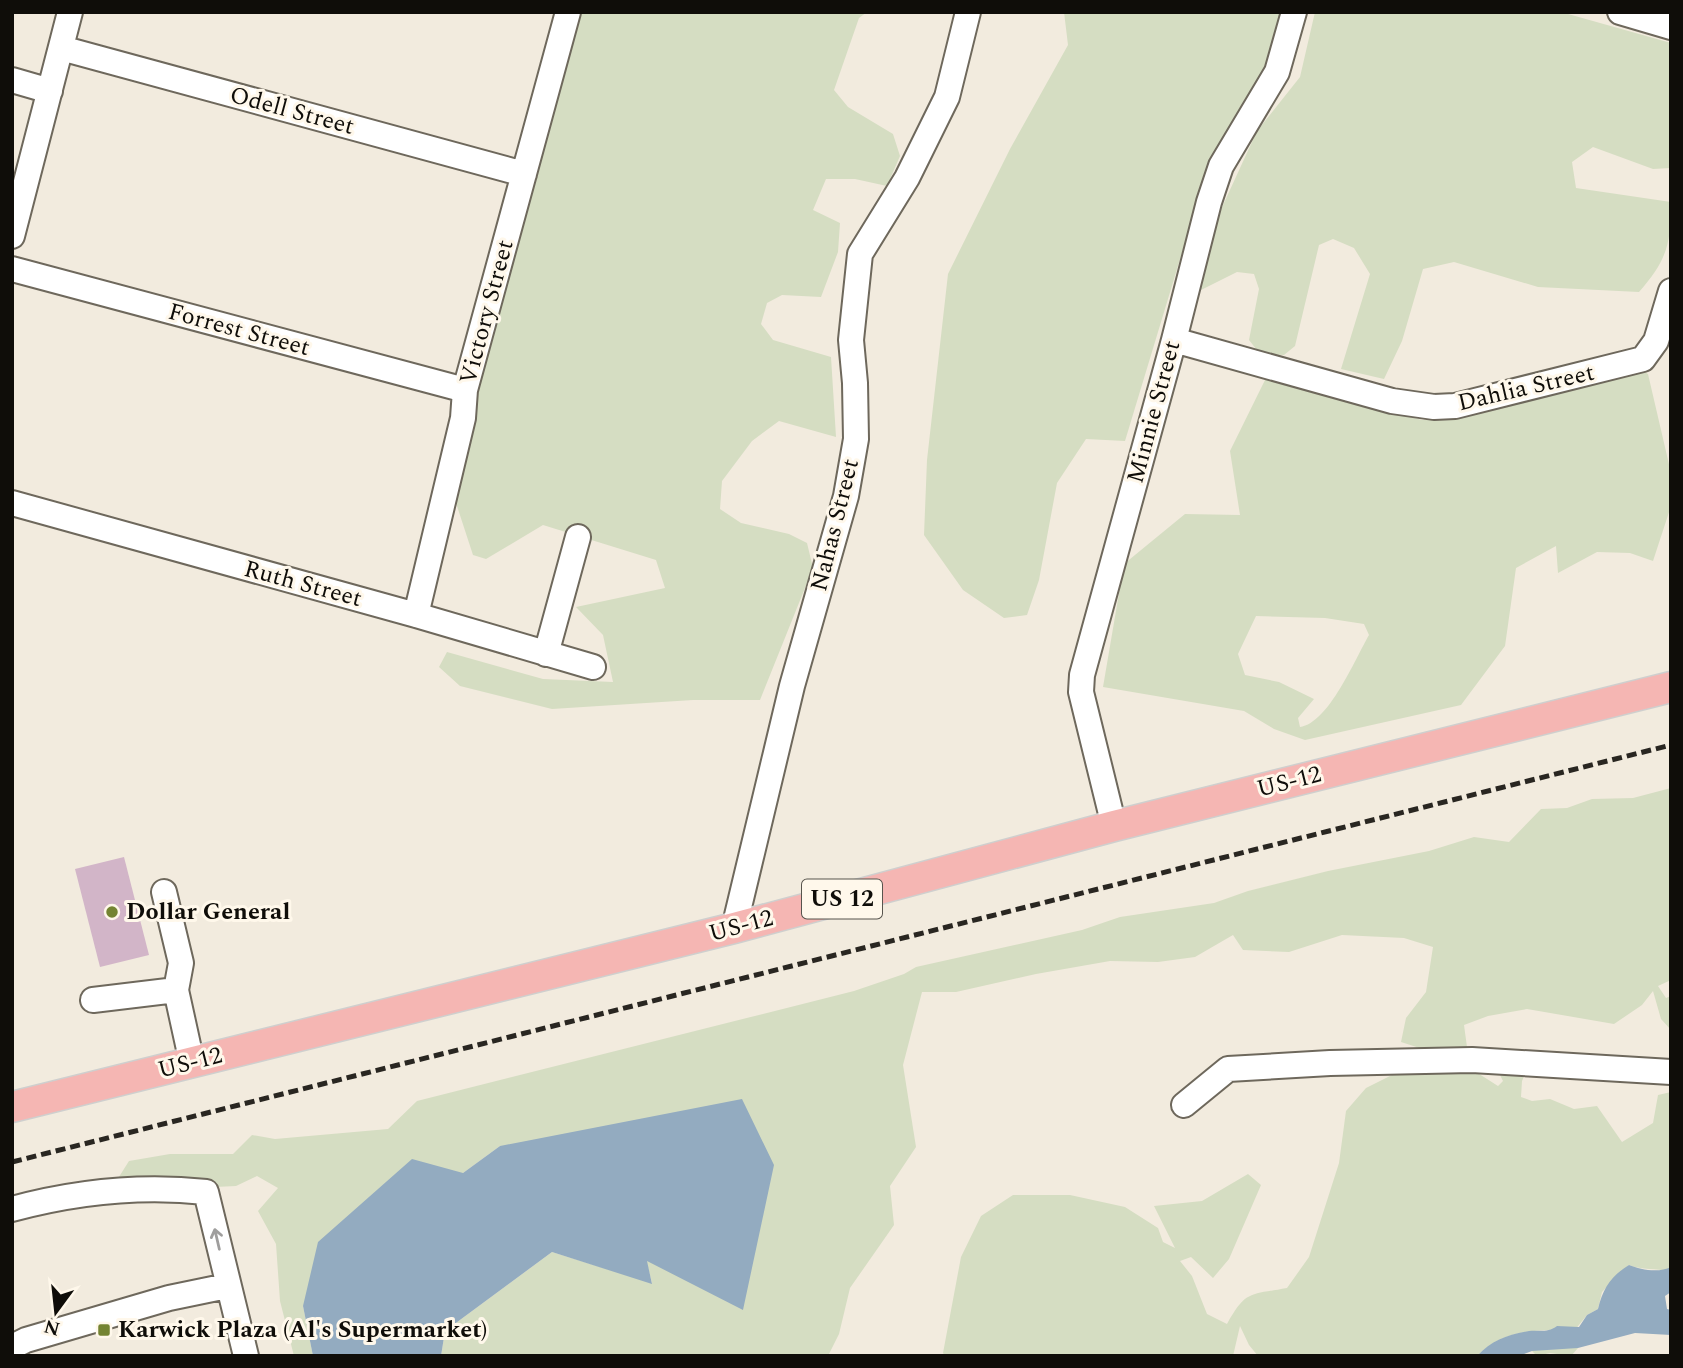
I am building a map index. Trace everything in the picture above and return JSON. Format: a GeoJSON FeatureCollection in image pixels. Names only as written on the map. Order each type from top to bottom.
{"type":"FeatureCollection","features":[{"type":"Feature","properties":{"kind":"main road","name":"US-12"},"geometry":{"type":"LineString","coordinates":[[12,1107],[734,928],[1114,826],[1671,687]]}},
{"type":"Feature","properties":{"kind":"street"},"geometry":{"type":"LineString","coordinates":[[12,236],[71,12]]}},
{"type":"Feature","properties":{"kind":"street","name":"Victory Street"},"geometry":{"type":"LineString","coordinates":[[416,615],[463,418],[465,390],[568,12]]}},
{"type":"Feature","properties":{"kind":"street","name":"Nahas Street"},"geometry":{"type":"LineString","coordinates":[[734,928],[792,686],[846,496],[856,439],[851,340],[860,254],[907,178],[947,97],[968,12]]}},
{"type":"Feature","properties":{"kind":"street","name":"Minnie Street"},"geometry":{"type":"LineString","coordinates":[[1114,826],[1081,692],[1082,675],[1209,202],[1221,166],[1277,72],[1294,12]]}},
{"type":"Feature","properties":{"kind":"street"},"geometry":{"type":"LineString","coordinates":[[1620,12],[1671,27]]}},
{"type":"Feature","properties":{"kind":"street","name":"Odell Street"},"geometry":{"type":"LineString","coordinates":[[61,48],[524,174]]}},
{"type":"Feature","properties":{"kind":"street"},"geometry":{"type":"LineString","coordinates":[[12,80],[50,91]]}},
{"type":"Feature","properties":{"kind":"street","name":"Forrest Street"},"geometry":{"type":"LineString","coordinates":[[12,269],[465,390]]}},
{"type":"Feature","properties":{"kind":"street","name":"Dahlia Street"},"geometry":{"type":"LineString","coordinates":[[1174,340],[1392,401],[1433,407],[1455,406],[1643,359],[1656,341],[1671,291]]}},
{"type":"Feature","properties":{"kind":"street","name":"Ruth Street"},"geometry":{"type":"LineString","coordinates":[[12,503],[593,667]]}},
{"type":"Feature","properties":{"kind":"street"},"geometry":{"type":"LineString","coordinates":[[546,654],[578,537]]}},
{"type":"Feature","properties":{"kind":"street"},"geometry":{"type":"LineString","coordinates":[[164,892],[181,963],[176,990],[192,1062]]}},
{"type":"Feature","properties":{"kind":"street"},"geometry":{"type":"LineString","coordinates":[[93,1000],[176,990]]}},
{"type":"Feature","properties":{"kind":"street"},"geometry":{"type":"LineString","coordinates":[[1184,1105],[1228,1069],[1331,1063],[1472,1060],[1671,1072]]}},
{"type":"Feature","properties":{"kind":"street"},"geometry":{"type":"LineString","coordinates":[[12,1209],[39,1202],[121,1190],[206,1192],[246,1356]]}},
{"type":"Feature","properties":{"kind":"street"},"geometry":{"type":"LineString","coordinates":[[12,1347],[161,1300],[228,1286]]}},
{"type":"Feature","properties":{"kind":"green space"},"geometry":{"type":"Polygon","coordinates":[[[574,12],[867,12],[859,18],[834,90],[848,107],[893,134],[900,156],[887,186],[855,179],[826,179],[813,210],[840,223],[838,252],[821,297],[782,295],[767,303],[761,324],[773,340],[831,357],[836,437],[779,421],[752,441],[722,481],[720,509],[741,523],[789,534],[807,543],[813,568],[760,700],[693,700],[552,709],[460,686],[439,667],[447,652],[543,679],[613,682],[603,635],[576,607],[665,588],[656,560],[543,525],[486,559],[473,555],[456,503],[479,375],[574,12]]]}},
{"type":"Feature","properties":{"kind":"green space"},"geometry":{"type":"Polygon","coordinates":[[[1064,12],[1280,12],[1264,82],[1207,170],[1125,441],[1086,439],[1057,483],[1039,580],[1027,615],[1004,618],[963,590],[924,535],[927,460],[948,274],[1010,149],[1068,45],[1064,12]]]}},
{"type":"Feature","properties":{"kind":"green space"},"geometry":{"type":"Polygon","coordinates":[[[1315,12],[1561,12],[1671,43],[1671,168],[1653,169],[1593,147],[1572,162],[1576,188],[1671,202],[1666,251],[1639,292],[1538,287],[1454,262],[1423,269],[1402,341],[1384,379],[1341,369],[1370,274],[1354,248],[1333,239],[1319,245],[1295,346],[1284,355],[1260,354],[1249,340],[1259,289],[1254,274],[1237,272],[1193,294],[1207,240],[1257,131],[1300,77],[1315,12]]]}},
{"type":"Feature","properties":{"kind":"green space"},"geometry":{"type":"Polygon","coordinates":[[[1637,367],[1648,374],[1671,473],[1671,506],[1653,561],[1630,553],[1597,552],[1558,573],[1556,546],[1516,568],[1505,646],[1461,705],[1305,740],[1274,729],[1244,711],[1103,687],[1124,564],[1185,514],[1240,515],[1230,451],[1266,378],[1422,420],[1495,410],[1637,367]],[[1256,616],[1238,654],[1245,675],[1279,682],[1314,699],[1298,718],[1300,727],[1311,723],[1331,702],[1369,635],[1364,624],[1325,618],[1256,616]]]}},
{"type":"Feature","properties":{"kind":"green space"},"geometry":{"type":"Polygon","coordinates":[[[1671,788],[1671,980],[1658,986],[1666,998],[1671,996],[1671,1030],[1661,1019],[1653,991],[1642,1005],[1614,1024],[1527,1009],[1488,1016],[1464,1025],[1467,1047],[1440,1049],[1498,1086],[1503,1081],[1498,1071],[1527,1069],[1522,1081],[1521,1097],[1532,1101],[1550,1099],[1574,1109],[1597,1106],[1622,1142],[1653,1123],[1658,1095],[1671,1092],[1671,1273],[1629,1265],[1602,1292],[1598,1309],[1587,1315],[1570,1336],[1578,1348],[1571,1356],[1550,1353],[1537,1356],[1532,1351],[1550,1330],[1510,1336],[1493,1343],[1477,1356],[1258,1356],[1240,1326],[1233,1356],[945,1356],[943,1353],[961,1257],[981,1216],[1013,1195],[1070,1195],[1125,1207],[1158,1228],[1163,1242],[1175,1248],[1154,1206],[1202,1201],[1248,1174],[1261,1185],[1229,1259],[1213,1278],[1191,1257],[1180,1261],[1192,1276],[1207,1314],[1227,1324],[1239,1305],[1250,1296],[1287,1288],[1309,1257],[1339,1163],[1346,1111],[1366,1088],[1398,1072],[1429,1051],[1401,1042],[1406,1018],[1426,992],[1433,947],[1404,938],[1342,935],[1289,952],[1243,950],[1233,935],[1195,957],[1158,962],[1110,961],[956,992],[922,992],[903,1065],[916,1147],[890,1186],[894,1225],[850,1288],[839,1334],[828,1356],[441,1356],[445,1331],[552,1252],[652,1283],[646,1260],[500,1146],[463,1173],[303,1306],[313,1356],[294,1356],[280,1301],[276,1244],[258,1211],[278,1188],[257,1176],[236,1186],[215,1187],[117,1180],[129,1161],[170,1154],[233,1154],[252,1135],[275,1139],[388,1129],[417,1101],[854,991],[904,974],[916,967],[1082,930],[1120,917],[1214,903],[1248,891],[1328,871],[1429,851],[1474,837],[1509,842],[1541,809],[1567,808],[1592,799],[1633,798],[1671,788]]]}},
{"type":"Feature","properties":{"kind":"water"},"geometry":{"type":"Polygon","coordinates":[[[742,1099],[774,1165],[743,1310],[647,1261],[652,1284],[552,1252],[445,1331],[441,1356],[313,1356],[303,1306],[318,1242],[412,1159],[463,1173],[500,1146],[742,1099]]]}},
{"type":"Feature","properties":{"kind":"water"},"geometry":{"type":"Polygon","coordinates":[[[1629,1265],[1650,1270],[1671,1267],[1671,1292],[1665,1296],[1667,1309],[1671,1310],[1671,1335],[1635,1333],[1578,1348],[1532,1351],[1519,1356],[1477,1356],[1494,1342],[1514,1334],[1547,1330],[1557,1326],[1579,1327],[1587,1315],[1598,1309],[1602,1295],[1613,1278],[1629,1265]]]}},
{"type":"Feature","properties":{"kind":"building","name":"Dollar General"},"geometry":{"type":"Polygon","coordinates":[[[124,857],[149,955],[100,967],[75,869],[124,857]]]}},
{"type":"Feature","properties":{"kind":"railway"},"geometry":{"type":"LineString","coordinates":[[12,1162],[1671,745]]}},
{"type":"Feature","properties":{"kind":"place","name":"Dollar General"},"geometry":{"type":"Point","coordinates":[112,912]}},
{"type":"Feature","properties":{"kind":"place","name":"Karwick Plaza (Al's Supermarket)"},"geometry":{"type":"Point","coordinates":[104,1330]}}]}
